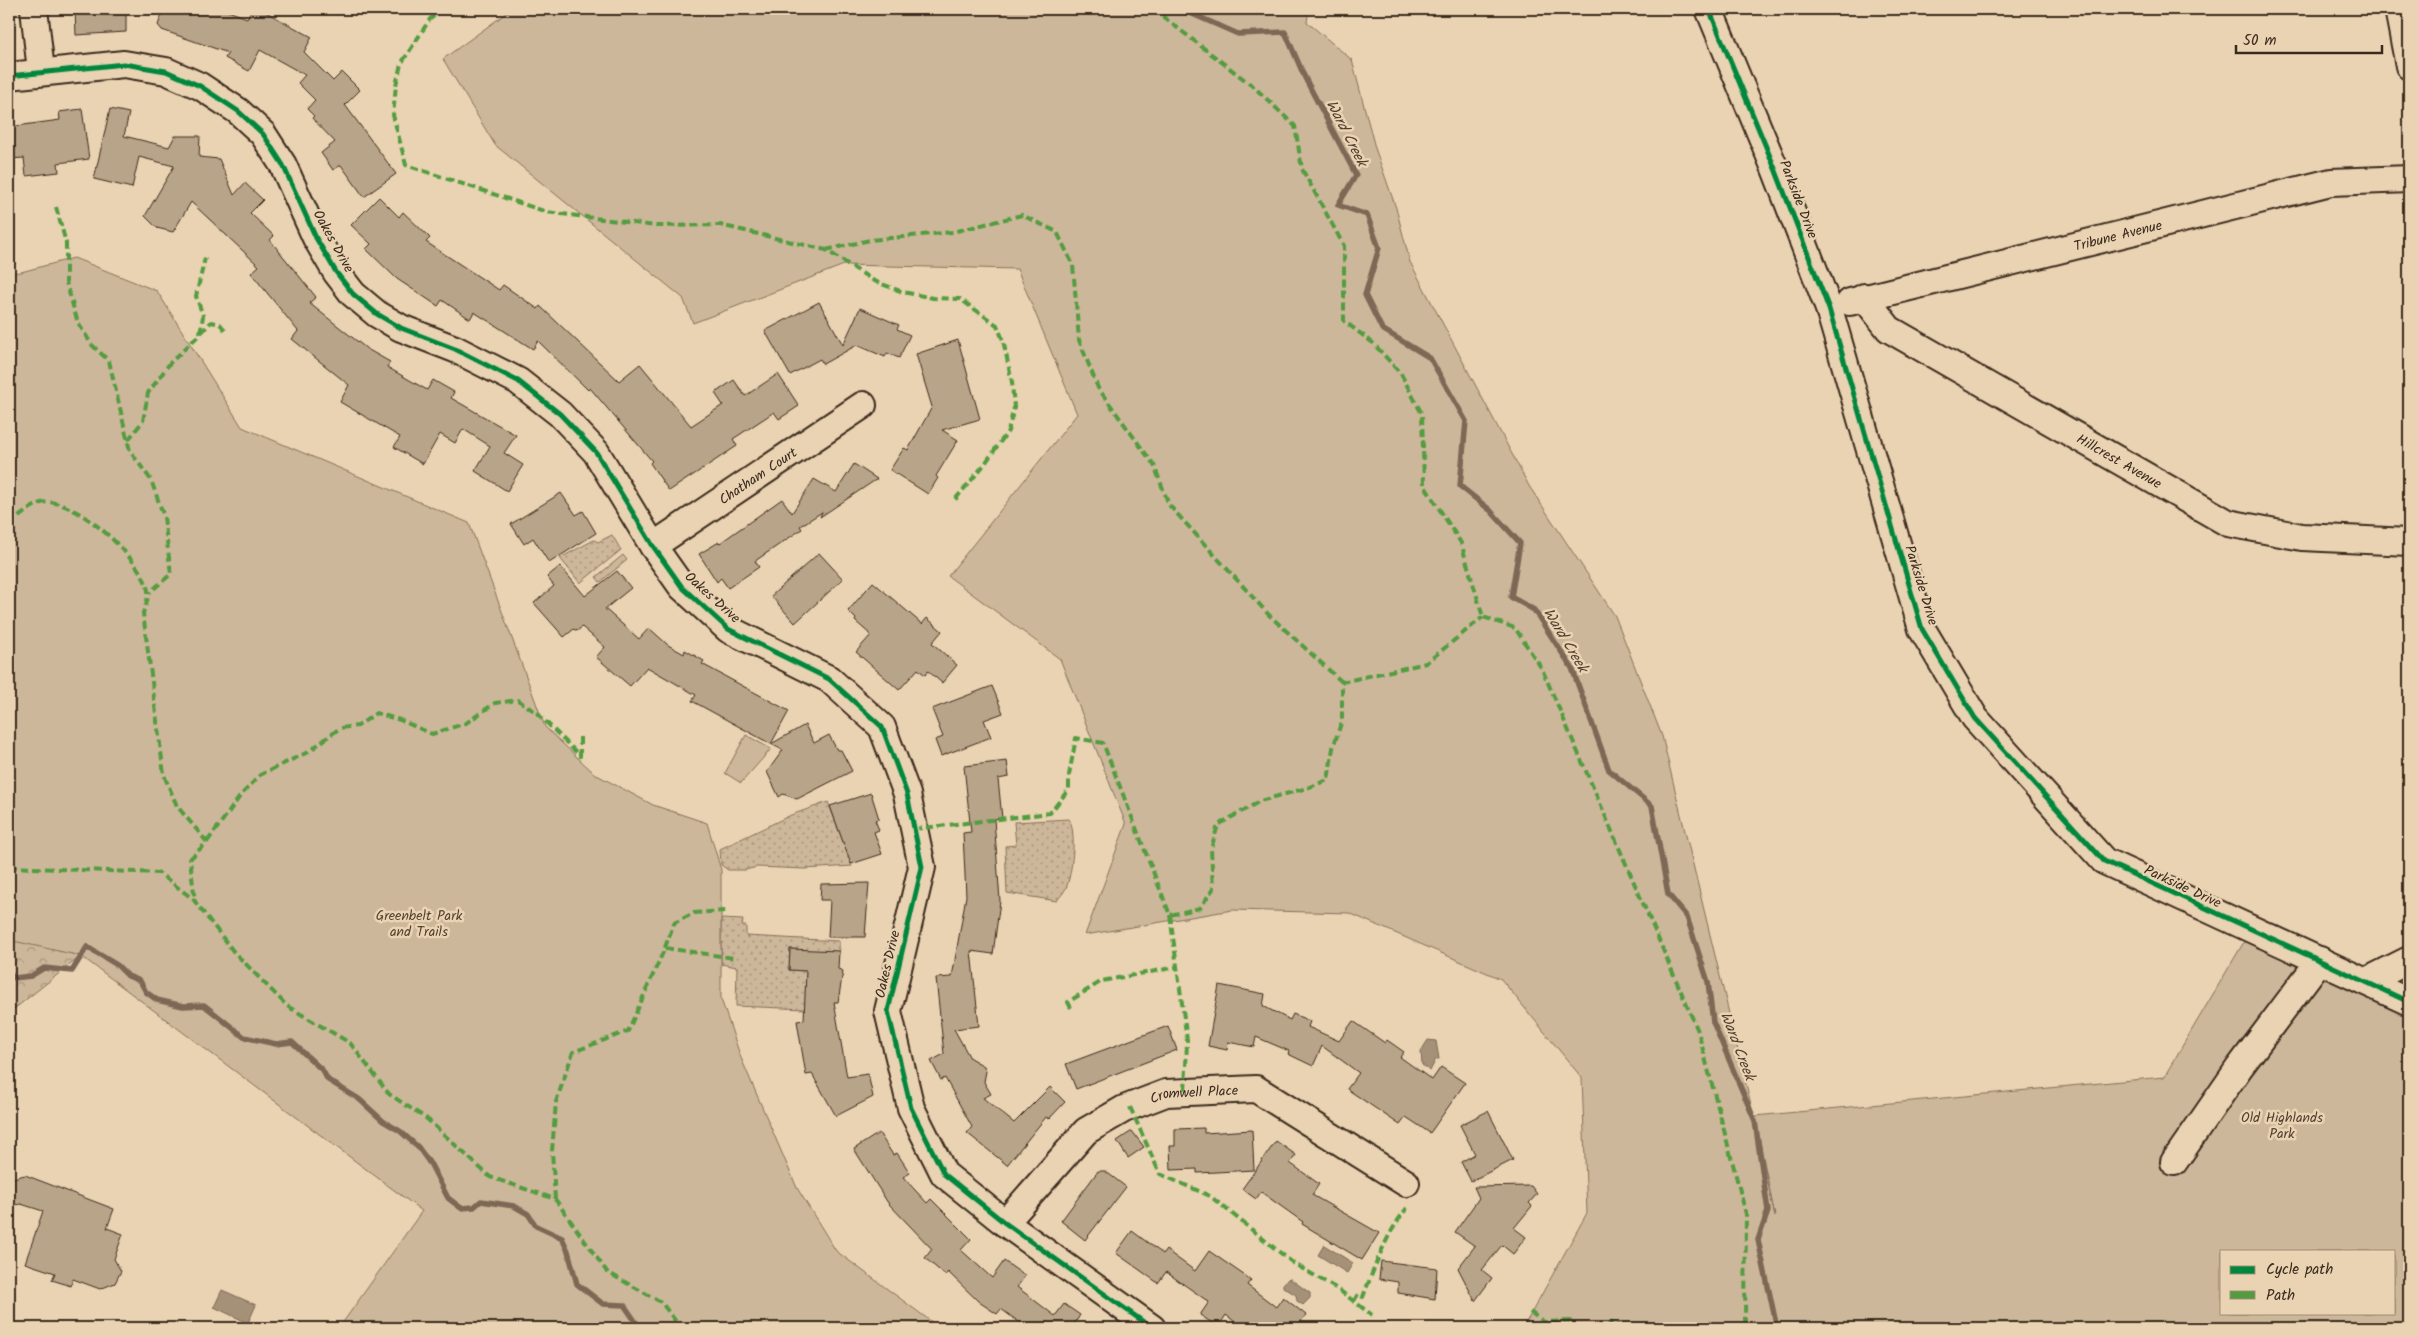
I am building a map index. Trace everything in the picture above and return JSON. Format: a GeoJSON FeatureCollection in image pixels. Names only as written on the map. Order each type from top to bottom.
{"type":"FeatureCollection","features":[{"type":"Feature","properties":{"kind":"street"},"geometry":{"type":"LineString","coordinates":[[34,9],[41,71]]}},
{"type":"Feature","properties":{"kind":"street","name":"Parkside Drive"},"geometry":{"type":"LineString","coordinates":[[1709,9],[1776,171],[1829,309],[1922,629],[1976,718],[2104,861],[2409,1002]]}},
{"type":"Feature","properties":{"kind":"street"},"geometry":{"type":"LineString","coordinates":[[2398,9],[2409,66]]}},
{"type":"Feature","properties":{"kind":"street","name":"Oakes Drive"},"geometry":{"type":"LineString","coordinates":[[9,76],[41,71],[124,64],[166,71],[200,86],[238,111],[263,134],[283,165],[316,238],[336,272],[353,294],[377,314],[401,328],[455,350],[518,381],[560,414],[596,452],[653,546],[682,587],[728,629],[829,679],[882,727],[907,794],[922,867],[888,1011],[911,1108],[944,1174],[1004,1223],[1152,1328]]}},
{"type":"Feature","properties":{"kind":"street","name":"Tribune Avenue"},"geometry":{"type":"LineString","coordinates":[[1829,309],[1864,297],[2331,182],[2409,179]]}},
{"type":"Feature","properties":{"kind":"street","name":"Hillcrest Avenue"},"geometry":{"type":"LineString","coordinates":[[1864,297],[1889,329],[2228,523],[2302,536],[2409,542]]}},
{"type":"Feature","properties":{"kind":"street","name":"Chatham Court"},"geometry":{"type":"LineString","coordinates":[[653,546],[863,405]]}},
{"type":"Feature","properties":{"kind":"street"},"geometry":{"type":"LineString","coordinates":[[2174,1162],[2239,1068],[2320,960]]}},
{"type":"Feature","properties":{"kind":"street"},"geometry":{"type":"LineString","coordinates":[[2367,981],[2409,960]]}},
{"type":"Feature","properties":{"kind":"street","name":"Cromwell Place"},"geometry":{"type":"LineString","coordinates":[[1004,1223],[1086,1131],[1124,1109],[1166,1093],[1256,1089],[1406,1183]]}},
{"type":"Feature","properties":{"kind":"green space","name":"Old Highlands Park"},"geometry":{"type":"Polygon","coordinates":[[[512,9],[1309,9],[1307,22],[1352,60],[1375,148],[1396,208],[1410,262],[1529,486],[1615,616],[1662,736],[1755,1121],[1775,1217],[1755,1116],[2164,1077],[2251,930],[2409,1000],[2409,1328],[1523,1328],[1587,1213],[1582,1078],[1501,979],[1349,913],[1232,910],[1085,935],[1126,824],[1060,659],[948,576],[1077,414],[1017,269],[844,265],[693,323],[683,298],[495,145],[443,59],[512,9]]]}},
{"type":"Feature","properties":{"kind":"green space","name":"Greenbelt Park and Trails"},"geometry":{"type":"Polygon","coordinates":[[[74,258],[157,291],[242,427],[469,523],[545,727],[595,774],[653,805],[707,823],[721,870],[721,999],[741,1058],[797,1188],[836,1251],[940,1328],[339,1328],[422,1211],[81,956],[9,940],[9,273],[21,272],[74,258]]]}},
{"type":"Feature","properties":{"kind":"green space"},"geometry":{"type":"Polygon","coordinates":[[[612,535],[621,550],[580,583],[560,558],[594,540],[598,542],[612,535]]]}},
{"type":"Feature","properties":{"kind":"green space"},"geometry":{"type":"Polygon","coordinates":[[[623,555],[627,560],[600,582],[596,577],[623,555]]]}},
{"type":"Feature","properties":{"kind":"green space"},"geometry":{"type":"Polygon","coordinates":[[[746,735],[771,749],[741,783],[725,773],[746,735]]]}},
{"type":"Feature","properties":{"kind":"green space"},"geometry":{"type":"Polygon","coordinates":[[[828,802],[852,866],[805,869],[757,867],[745,870],[728,870],[721,865],[720,849],[791,815],[828,802]]]}},
{"type":"Feature","properties":{"kind":"green space"},"geometry":{"type":"Polygon","coordinates":[[[1069,819],[1073,833],[1072,864],[1066,888],[1057,901],[1007,893],[1005,846],[1016,845],[1014,822],[1069,819]]]}},
{"type":"Feature","properties":{"kind":"green space"},"geometry":{"type":"Polygon","coordinates":[[[721,919],[743,920],[742,926],[746,926],[746,936],[839,941],[839,955],[790,949],[789,970],[806,971],[805,1009],[736,1006],[737,967],[721,964],[721,919]]]}},
{"type":"Feature","properties":{"kind":"green space"},"geometry":{"type":"Polygon","coordinates":[[[9,938],[81,956],[9,1013],[9,938]]]}},
{"type":"Feature","properties":{"kind":"shaded area"},"geometry":{"type":"Polygon","coordinates":[[[1428,1040],[1436,1041],[1439,1059],[1436,1059],[1430,1071],[1422,1065],[1421,1051],[1428,1040]]]}},
{"type":"Feature","properties":{"kind":"shaded area"},"geometry":{"type":"Polygon","coordinates":[[[1324,1245],[1353,1263],[1347,1273],[1318,1255],[1324,1245]]]}},
{"type":"Feature","properties":{"kind":"shaded area"},"geometry":{"type":"Polygon","coordinates":[[[1289,1278],[1310,1293],[1310,1298],[1303,1305],[1297,1301],[1296,1295],[1283,1287],[1283,1284],[1289,1278]]]}},
{"type":"Feature","properties":{"kind":"shaded area"},"geometry":{"type":"Polygon","coordinates":[[[222,1290],[256,1305],[248,1323],[214,1307],[222,1290]]]}},
{"type":"Feature","properties":{"kind":"building"},"geometry":{"type":"Polygon","coordinates":[[[75,9],[126,9],[126,32],[76,35],[75,9]]]}},
{"type":"Feature","properties":{"kind":"building"},"geometry":{"type":"Polygon","coordinates":[[[164,9],[223,9],[247,18],[252,9],[260,9],[312,37],[304,52],[333,81],[342,72],[360,90],[345,105],[396,174],[364,197],[341,165],[333,170],[321,153],[335,142],[312,118],[314,116],[307,109],[315,100],[298,83],[305,75],[260,50],[249,71],[225,58],[228,53],[162,30],[158,25],[164,9]]]}},
{"type":"Feature","properties":{"kind":"building"},"geometry":{"type":"Polygon","coordinates":[[[82,109],[89,159],[58,163],[59,172],[26,176],[24,158],[9,159],[9,127],[60,120],[59,112],[82,109]]]}},
{"type":"Feature","properties":{"kind":"building"},"geometry":{"type":"Polygon","coordinates":[[[110,109],[129,113],[124,136],[169,147],[175,136],[200,136],[199,157],[219,159],[234,195],[245,183],[263,200],[250,213],[274,236],[270,240],[316,297],[309,303],[367,349],[390,362],[387,367],[427,390],[433,380],[454,392],[451,398],[516,435],[504,453],[523,465],[507,491],[475,471],[490,446],[463,429],[455,443],[440,434],[423,464],[394,447],[400,437],[340,402],[349,385],[292,339],[298,331],[251,273],[259,266],[191,202],[173,232],[157,228],[145,216],[174,166],[139,157],[132,188],[94,179],[110,109]]]}},
{"type":"Feature","properties":{"kind":"building"},"geometry":{"type":"Polygon","coordinates":[[[379,197],[399,217],[403,212],[430,238],[426,242],[499,290],[503,285],[538,309],[540,306],[619,381],[640,364],[691,426],[723,405],[715,393],[734,380],[745,396],[778,374],[799,406],[779,419],[774,412],[733,439],[737,446],[669,491],[650,463],[652,461],[590,388],[588,390],[538,341],[533,349],[474,312],[470,319],[442,300],[438,306],[397,279],[366,249],[371,244],[351,225],[379,197]]]}},
{"type":"Feature","properties":{"kind":"building"},"geometry":{"type":"Polygon","coordinates":[[[819,302],[843,345],[860,308],[899,325],[897,329],[910,335],[899,358],[887,353],[885,357],[857,345],[823,364],[820,359],[790,375],[765,331],[819,302]]]}},
{"type":"Feature","properties":{"kind":"building"},"geometry":{"type":"Polygon","coordinates":[[[958,340],[980,419],[942,430],[958,440],[936,476],[938,478],[928,494],[890,470],[904,448],[908,450],[932,407],[916,354],[958,340]]]}},
{"type":"Feature","properties":{"kind":"building"},"geometry":{"type":"Polygon","coordinates":[[[854,464],[877,479],[820,517],[822,512],[800,526],[802,529],[755,561],[759,567],[728,588],[721,578],[717,582],[699,554],[720,543],[782,499],[792,513],[814,479],[836,492],[854,464]]]}},
{"type":"Feature","properties":{"kind":"building"},"geometry":{"type":"Polygon","coordinates":[[[561,493],[576,515],[583,511],[596,533],[549,563],[533,538],[524,544],[511,524],[561,493]]]}},
{"type":"Feature","properties":{"kind":"building"},"geometry":{"type":"Polygon","coordinates":[[[819,553],[843,579],[795,623],[771,596],[819,553]]]}},
{"type":"Feature","properties":{"kind":"building"},"geometry":{"type":"Polygon","coordinates":[[[560,566],[585,596],[617,571],[631,588],[605,609],[639,639],[649,628],[668,645],[684,654],[685,650],[704,661],[702,664],[789,711],[771,744],[692,701],[696,695],[647,667],[630,686],[596,657],[605,647],[582,627],[577,631],[574,629],[564,637],[534,603],[554,586],[547,577],[560,566]]]}},
{"type":"Feature","properties":{"kind":"building"},"geometry":{"type":"Polygon","coordinates":[[[873,582],[922,624],[927,618],[942,631],[932,643],[957,665],[942,683],[928,671],[925,675],[918,669],[899,690],[856,652],[871,635],[855,621],[856,619],[848,611],[873,582]]]}},
{"type":"Feature","properties":{"kind":"building"},"geometry":{"type":"Polygon","coordinates":[[[992,686],[1003,713],[984,720],[991,737],[941,756],[935,740],[943,737],[932,709],[992,686]]]}},
{"type":"Feature","properties":{"kind":"building"},"geometry":{"type":"Polygon","coordinates":[[[805,725],[814,743],[829,735],[837,750],[841,750],[852,771],[797,799],[783,794],[779,797],[767,772],[783,750],[771,744],[805,725]]]}},
{"type":"Feature","properties":{"kind":"building"},"geometry":{"type":"Polygon","coordinates":[[[1007,761],[1009,777],[998,779],[1002,818],[994,819],[1000,901],[993,954],[971,951],[979,1026],[954,1029],[970,1058],[984,1066],[986,1071],[984,1082],[991,1094],[983,1098],[1014,1123],[1050,1087],[1065,1102],[1049,1119],[1046,1117],[1007,1165],[967,1133],[972,1127],[945,1078],[941,1080],[931,1061],[944,1054],[936,978],[952,977],[966,896],[963,833],[971,832],[964,766],[1007,761]]]}},
{"type":"Feature","properties":{"kind":"building"},"geometry":{"type":"Polygon","coordinates":[[[871,793],[879,819],[875,820],[879,830],[874,832],[882,854],[851,864],[830,806],[871,793]]]}},
{"type":"Feature","properties":{"kind":"building"},"geometry":{"type":"Polygon","coordinates":[[[869,883],[865,937],[828,937],[830,900],[820,900],[821,884],[869,883]]]}},
{"type":"Feature","properties":{"kind":"building"},"geometry":{"type":"Polygon","coordinates":[[[790,949],[839,951],[838,969],[843,971],[838,1002],[834,1002],[847,1077],[868,1074],[873,1097],[836,1116],[812,1074],[806,1075],[797,1021],[804,1020],[806,971],[789,970],[790,949]]]}},
{"type":"Feature","properties":{"kind":"building"},"geometry":{"type":"Polygon","coordinates":[[[1219,985],[1265,994],[1263,1006],[1290,1020],[1293,1014],[1310,1021],[1308,1027],[1339,1041],[1353,1021],[1385,1043],[1387,1040],[1404,1052],[1400,1057],[1432,1080],[1441,1067],[1465,1083],[1430,1133],[1406,1117],[1400,1125],[1347,1089],[1359,1073],[1322,1046],[1313,1066],[1288,1054],[1289,1051],[1256,1037],[1254,1047],[1228,1042],[1227,1050],[1208,1046],[1219,985]]]}},
{"type":"Feature","properties":{"kind":"building"},"geometry":{"type":"Polygon","coordinates":[[[1168,1026],[1177,1050],[1076,1089],[1066,1064],[1168,1026]]]}},
{"type":"Feature","properties":{"kind":"building"},"geometry":{"type":"Polygon","coordinates":[[[1488,1111],[1513,1160],[1471,1181],[1461,1162],[1475,1154],[1460,1125],[1488,1111]]]}},
{"type":"Feature","properties":{"kind":"building"},"geometry":{"type":"Polygon","coordinates":[[[1204,1128],[1204,1133],[1252,1130],[1254,1170],[1197,1173],[1197,1169],[1171,1170],[1170,1146],[1175,1146],[1175,1129],[1204,1128]]]}},
{"type":"Feature","properties":{"kind":"building"},"geometry":{"type":"Polygon","coordinates":[[[1132,1131],[1144,1147],[1128,1158],[1117,1141],[1132,1131]]]}},
{"type":"Feature","properties":{"kind":"building"},"geometry":{"type":"Polygon","coordinates":[[[879,1133],[893,1155],[897,1153],[910,1173],[903,1177],[927,1203],[931,1199],[971,1239],[961,1250],[992,1278],[1004,1261],[1025,1276],[1017,1287],[1055,1316],[1064,1304],[1080,1315],[1072,1328],[1027,1328],[1001,1309],[997,1314],[979,1302],[948,1272],[945,1275],[925,1258],[932,1249],[888,1203],[854,1149],[879,1133]]]}},
{"type":"Feature","properties":{"kind":"building"},"geometry":{"type":"Polygon","coordinates":[[[1276,1141],[1296,1155],[1290,1163],[1319,1184],[1312,1195],[1379,1233],[1362,1260],[1302,1224],[1303,1222],[1261,1192],[1256,1199],[1242,1189],[1276,1141]]]}},
{"type":"Feature","properties":{"kind":"building"},"geometry":{"type":"Polygon","coordinates":[[[1098,1171],[1105,1171],[1126,1187],[1085,1240],[1061,1221],[1098,1171]]]}},
{"type":"Feature","properties":{"kind":"building"},"geometry":{"type":"Polygon","coordinates":[[[25,1175],[114,1209],[107,1228],[123,1234],[114,1259],[121,1271],[115,1283],[100,1289],[73,1279],[71,1286],[52,1280],[55,1273],[25,1263],[43,1211],[21,1204],[9,1206],[9,1179],[25,1175]]]}},
{"type":"Feature","properties":{"kind":"building"},"geometry":{"type":"Polygon","coordinates":[[[1531,1186],[1537,1194],[1529,1203],[1532,1206],[1514,1228],[1526,1237],[1513,1254],[1502,1245],[1482,1270],[1492,1278],[1475,1301],[1458,1268],[1475,1246],[1455,1232],[1479,1198],[1474,1187],[1531,1186]]]}},
{"type":"Feature","properties":{"kind":"building"},"geometry":{"type":"Polygon","coordinates":[[[1132,1231],[1163,1254],[1166,1250],[1195,1271],[1209,1251],[1251,1280],[1247,1285],[1276,1307],[1283,1297],[1306,1315],[1296,1328],[1243,1328],[1226,1315],[1218,1327],[1200,1315],[1209,1302],[1166,1272],[1158,1283],[1116,1253],[1132,1231]]]}},
{"type":"Feature","properties":{"kind":"building"},"geometry":{"type":"Polygon","coordinates":[[[1381,1261],[1437,1268],[1435,1299],[1398,1293],[1398,1282],[1379,1279],[1381,1261]]]}},
{"type":"Feature","properties":{"kind":"waterway","name":"Ward Creek"},"geometry":{"type":"LineString","coordinates":[[1181,9],[1238,34],[1285,32],[1305,78],[1356,175],[1338,205],[1367,215],[1379,248],[1365,295],[1382,329],[1430,358],[1466,421],[1460,486],[1490,510],[1520,543],[1511,597],[1534,610],[1572,668],[1609,770],[1652,806],[1668,894],[1687,917],[1708,982],[1713,1022],[1755,1121],[1768,1211],[1758,1240],[1777,1328]]}},
{"type":"Feature","properties":{"kind":"waterway"},"geometry":{"type":"LineString","coordinates":[[9,971],[14,978],[31,976],[44,968],[72,971],[87,947],[117,965],[128,976],[140,981],[146,992],[157,1000],[183,1006],[204,1005],[244,1037],[276,1044],[292,1042],[322,1070],[328,1080],[359,1099],[383,1121],[400,1131],[418,1147],[431,1165],[448,1198],[461,1208],[474,1207],[481,1201],[514,1206],[528,1214],[536,1226],[562,1238],[568,1251],[577,1284],[603,1304],[624,1305],[640,1328]]}},
{"type":"Feature","properties":{"kind":"marked path"},"geometry":{"type":"LineString","coordinates":[[444,9],[430,19],[401,64],[396,85],[393,115],[406,165],[547,212],[656,226],[720,225],[826,250],[874,281],[903,292],[933,298],[960,299],[997,325],[1003,340],[1012,382],[1014,408],[1008,431],[984,465],[953,502]]}},
{"type":"Feature","properties":{"kind":"marked path"},"geometry":{"type":"LineString","coordinates":[[1153,9],[1254,87],[1295,126],[1302,169],[1344,246],[1344,321],[1373,343],[1401,374],[1422,414],[1424,485],[1461,543],[1483,617],[1515,628],[1542,669],[1698,1031],[1746,1214],[1745,1320],[1747,1328]]}},
{"type":"Feature","properties":{"kind":"marked path"},"geometry":{"type":"LineString","coordinates":[[56,207],[66,243],[66,282],[78,323],[92,345],[109,361],[130,451],[151,480],[164,517],[171,574],[149,593]]}},
{"type":"Feature","properties":{"kind":"marked path"},"geometry":{"type":"LineString","coordinates":[[826,250],[870,240],[953,232],[1022,215],[1057,232],[1073,265],[1079,340],[1098,388],[1154,465],[1169,505],[1269,615],[1342,682]]}},
{"type":"Feature","properties":{"kind":"marked path"},"geometry":{"type":"LineString","coordinates":[[128,440],[143,421],[148,393],[170,363],[200,334],[203,316],[196,296],[205,258]]}},
{"type":"Feature","properties":{"kind":"marked path"},"geometry":{"type":"LineString","coordinates":[[201,333],[211,322],[220,324],[225,330]]}},
{"type":"Feature","properties":{"kind":"marked path"},"geometry":{"type":"LineString","coordinates":[[9,524],[29,509],[41,503],[55,503],[71,509],[105,532],[134,563],[144,578],[148,594],[143,613],[164,775],[177,806],[207,842],[190,859],[195,902]]}},
{"type":"Feature","properties":{"kind":"marked path"},"geometry":{"type":"LineString","coordinates":[[914,829],[1050,813],[1069,789],[1069,775],[1076,738],[1103,743],[1170,915],[1200,908],[1213,889],[1211,849],[1218,825],[1260,801],[1328,780],[1333,748],[1342,720],[1342,682],[1426,663],[1483,617]]}},
{"type":"Feature","properties":{"kind":"marked path"},"geometry":{"type":"LineString","coordinates":[[207,842],[241,795],[260,775],[308,752],[340,728],[358,726],[376,713],[400,720],[432,734],[466,723],[495,703],[518,700],[537,713],[580,756],[580,733]]}},
{"type":"Feature","properties":{"kind":"marked path"},"geometry":{"type":"LineString","coordinates":[[9,867],[159,873],[193,899],[233,951],[287,1006],[350,1043],[389,1094],[427,1119],[490,1177],[555,1199],[607,1272],[661,1302],[681,1328]]}},
{"type":"Feature","properties":{"kind":"marked path"},"geometry":{"type":"LineString","coordinates":[[555,1199],[552,1151],[556,1102],[573,1052],[628,1031],[674,923],[694,913],[726,911]]}},
{"type":"Feature","properties":{"kind":"marked path"},"geometry":{"type":"LineString","coordinates":[[1170,915],[1187,1040],[1185,1093]]}},
{"type":"Feature","properties":{"kind":"marked path"},"geometry":{"type":"LineString","coordinates":[[665,948],[734,958]]}},
{"type":"Feature","properties":{"kind":"marked path"},"geometry":{"type":"LineString","coordinates":[[1071,1008],[1068,1002],[1102,981],[1177,967]]}},
{"type":"Feature","properties":{"kind":"marked path"},"geometry":{"type":"LineString","coordinates":[[1130,1107],[1160,1174],[1210,1196],[1293,1263],[1339,1290],[1372,1315]]}},
{"type":"Feature","properties":{"kind":"marked path"},"geometry":{"type":"LineString","coordinates":[[1354,1301],[1358,1294],[1363,1297],[1387,1239],[1407,1208]]}},
{"type":"Feature","properties":{"kind":"marked path"},"geometry":{"type":"LineString","coordinates":[[1530,1312],[1544,1322],[1570,1321],[1571,1328]]}},
{"type":"Feature","properties":{"kind":"marked path"},"geometry":{"type":"LineString","coordinates":[[1612,1328],[1610,1323],[1628,1328]]}},
{"type":"Feature","properties":{"kind":"cycle path"},"geometry":{"type":"LineString","coordinates":[[1709,9],[1776,171],[1829,309],[1922,629],[1975,718],[2104,861],[2409,1002]]}},
{"type":"Feature","properties":{"kind":"cycle path"},"geometry":{"type":"LineString","coordinates":[[9,76],[124,64],[166,71],[200,86],[238,111],[263,134],[283,165],[316,238],[336,272],[353,294],[377,314],[401,328],[455,349],[518,381],[560,414],[596,452],[653,546],[682,587],[728,629],[829,679],[882,727],[907,794],[922,867],[888,1011],[911,1108],[944,1174],[1005,1223],[1152,1328]]}}]}
